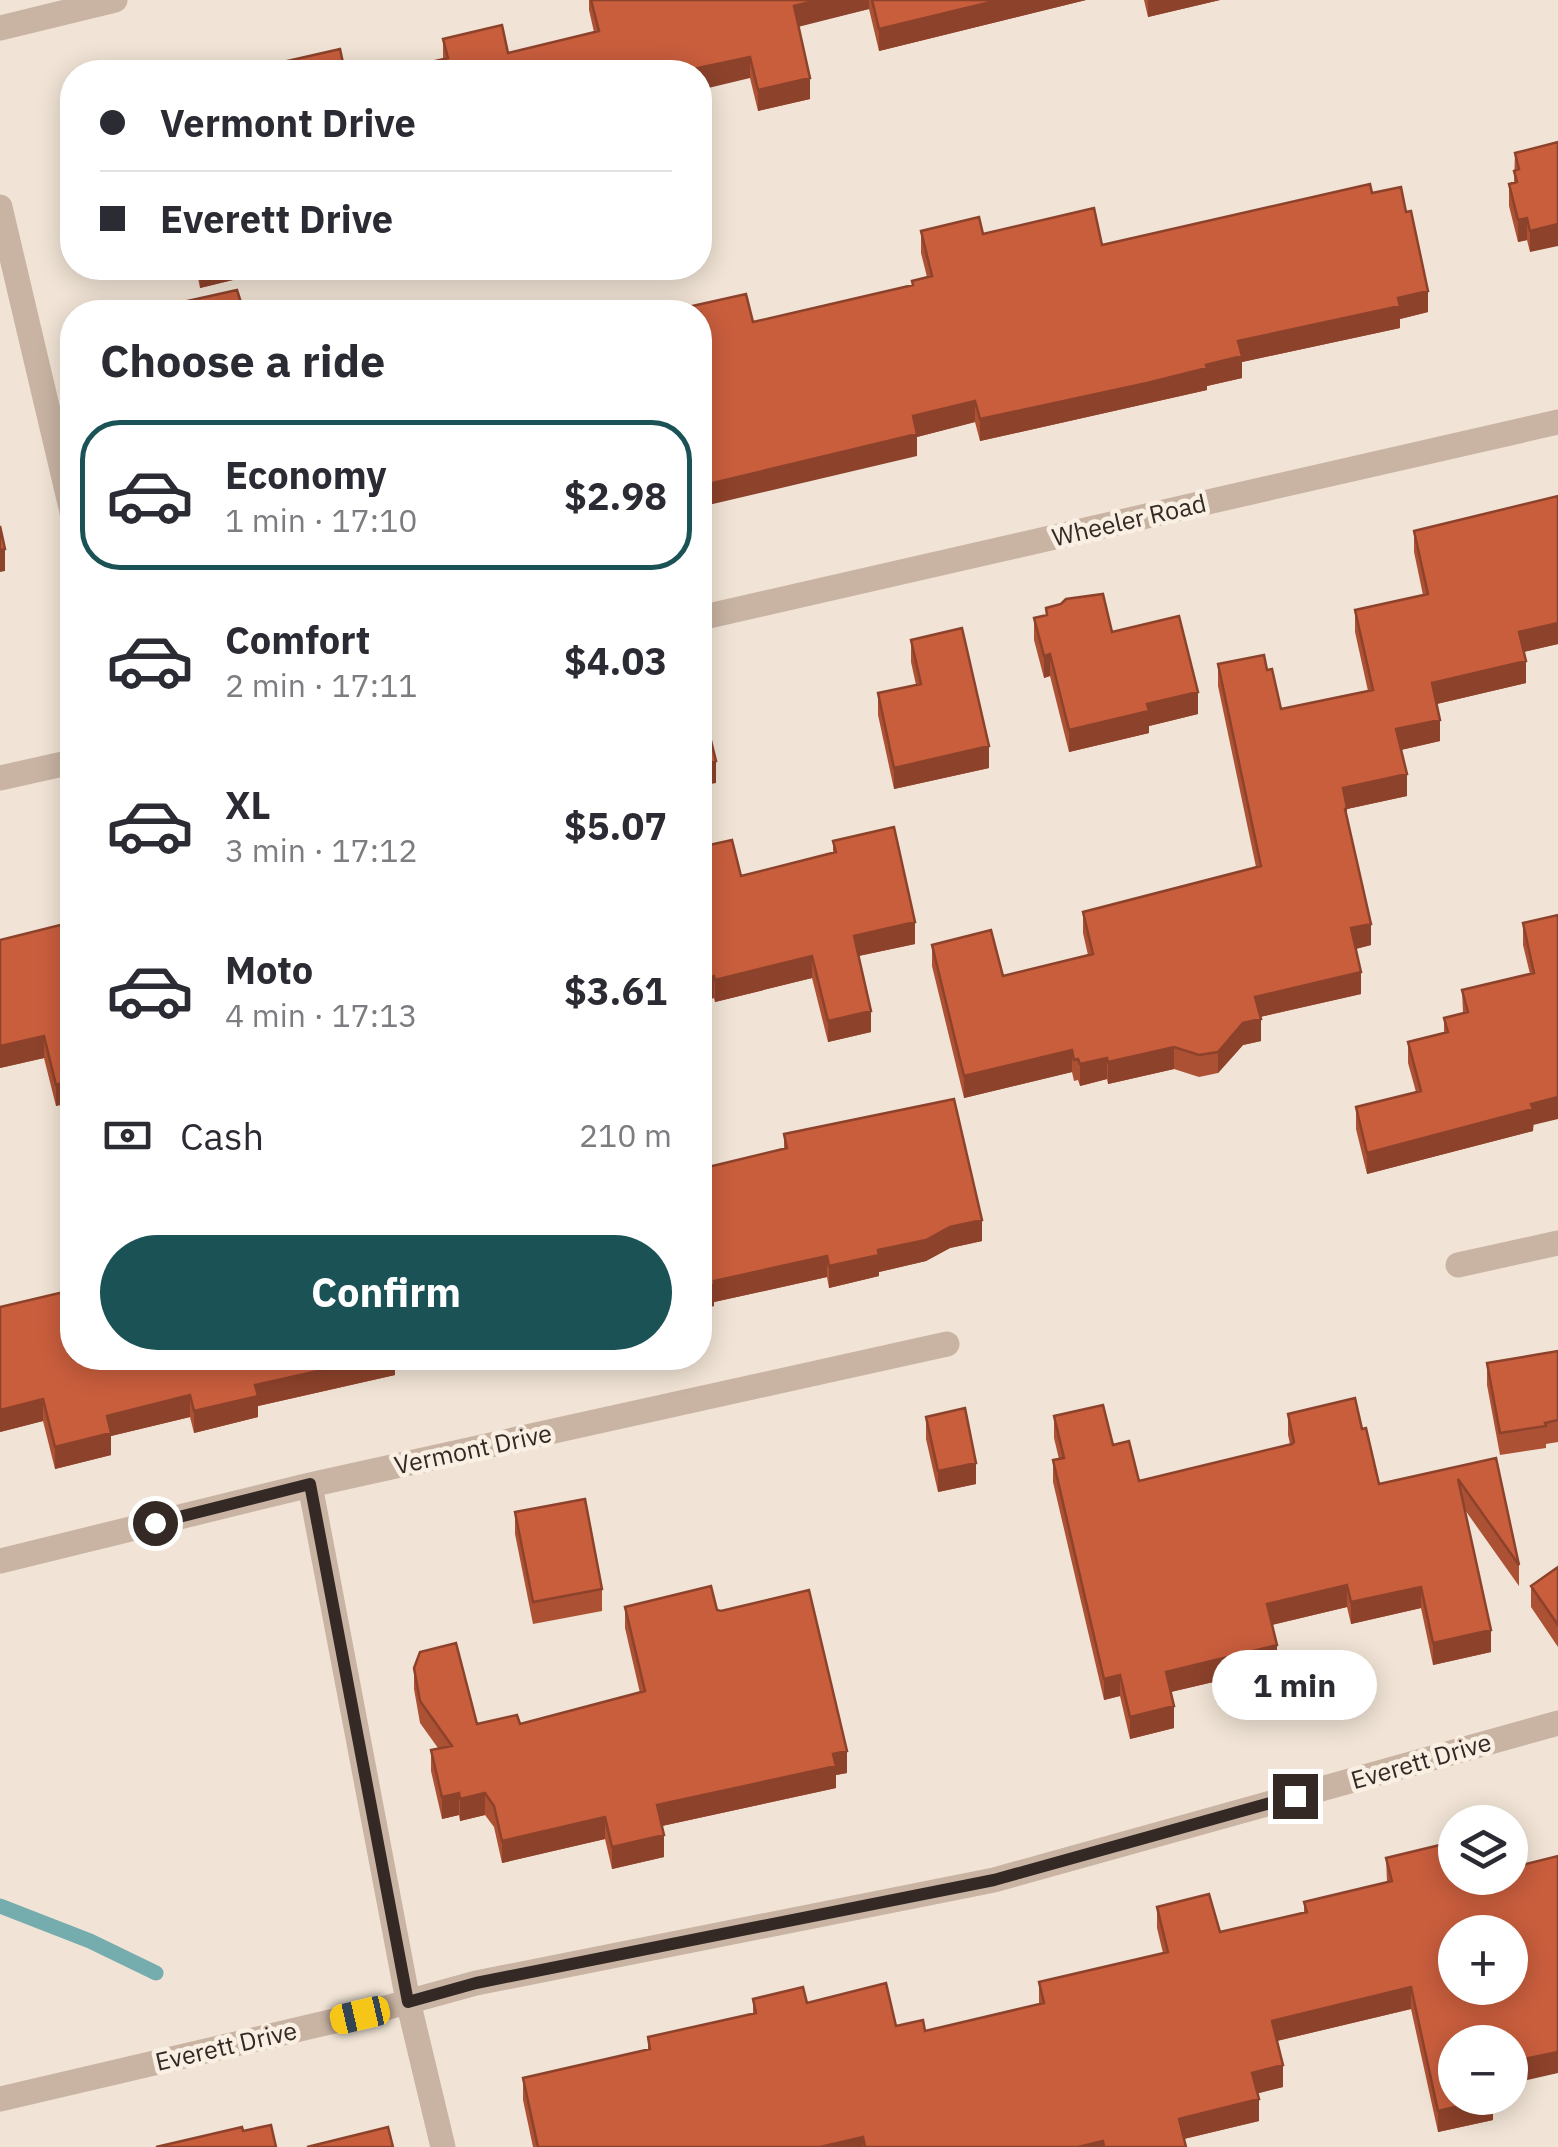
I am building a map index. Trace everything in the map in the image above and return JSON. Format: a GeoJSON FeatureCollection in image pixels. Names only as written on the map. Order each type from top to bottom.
{"type":"FeatureCollection","features":[{"type":"Feature","properties":{"kind":"street"},"geometry":{"type":"LineString","coordinates":[[0,28],[115,0]]}},
{"type":"Feature","properties":{"kind":"street"},"geometry":{"type":"LineString","coordinates":[[0,207],[60,461]]}},
{"type":"Feature","properties":{"kind":"street","name":"Wheeler Road"},"geometry":{"type":"LineString","coordinates":[[712,615],[1558,422]]}},
{"type":"Feature","properties":{"kind":"street"},"geometry":{"type":"LineString","coordinates":[[0,778],[60,765]]}},
{"type":"Feature","properties":{"kind":"street"},"geometry":{"type":"LineString","coordinates":[[1458,1265],[1558,1243]]}},
{"type":"Feature","properties":{"kind":"street","name":"Vermont Drive"},"geometry":{"type":"LineString","coordinates":[[0,1561],[310,1484],[947,1344]]}},
{"type":"Feature","properties":{"kind":"street"},"geometry":{"type":"LineString","coordinates":[[310,1484],[408,2002],[443,2147]]}},
{"type":"Feature","properties":{"kind":"street","name":"Everett Drive"},"geometry":{"type":"LineString","coordinates":[[0,2099],[476,1983],[994,1880],[1558,1723]]}},
{"type":"Feature","properties":{"kind":"building"},"geometry":{"type":"Polygon","coordinates":[[[591,0],[818,0],[794,6],[810,78],[758,90],[750,57],[712,65],[712,60],[440,60],[448,58],[443,39],[502,25],[508,53],[599,31],[591,0]]]}},
{"type":"Feature","properties":{"kind":"building"},"geometry":{"type":"Polygon","coordinates":[[[872,0],[999,0],[879,29],[872,0]]]}},
{"type":"Feature","properties":{"kind":"building"},"geometry":{"type":"Polygon","coordinates":[[[340,49],[342,60],[292,60],[340,49]]]}},
{"type":"Feature","properties":{"kind":"building"},"geometry":{"type":"Polygon","coordinates":[[[1558,142],[1558,224],[1530,231],[1527,218],[1518,220],[1509,184],[1517,182],[1515,153],[1558,142]]]}},
{"type":"Feature","properties":{"kind":"building"},"geometry":{"type":"Polygon","coordinates":[[[1370,184],[1372,193],[1401,187],[1406,212],[1411,211],[1428,291],[1398,298],[1400,306],[1238,341],[1242,356],[1206,365],[1207,368],[980,419],[975,401],[913,416],[917,434],[712,483],[712,302],[746,294],[753,322],[913,285],[912,281],[932,276],[921,231],[979,217],[983,234],[1094,208],[1102,245],[1370,184]]]}},
{"type":"Feature","properties":{"kind":"building"},"geometry":{"type":"Polygon","coordinates":[[[237,290],[240,300],[192,300],[237,290]]]}},
{"type":"Feature","properties":{"kind":"building"},"geometry":{"type":"Polygon","coordinates":[[[1558,496],[1558,623],[1519,632],[1526,661],[1432,683],[1440,720],[1396,729],[1407,774],[1343,788],[1371,924],[1351,928],[1361,972],[1255,997],[1261,1019],[1243,1023],[1218,1052],[1199,1055],[1174,1047],[1108,1062],[1107,1058],[1080,1064],[1078,1059],[1074,1060],[1072,1050],[964,1076],[932,945],[991,930],[1003,976],[1093,954],[1083,912],[1261,866],[1218,664],[1264,655],[1267,670],[1272,669],[1281,709],[1373,690],[1355,610],[1428,594],[1414,531],[1558,496]]]}},
{"type":"Feature","properties":{"kind":"building"},"geometry":{"type":"Polygon","coordinates":[[[1103,594],[1112,632],[1179,616],[1198,692],[1147,704],[1149,711],[1069,730],[1050,654],[1044,656],[1034,618],[1047,615],[1046,608],[1066,599],[1103,594]]]}},
{"type":"Feature","properties":{"kind":"building"},"geometry":{"type":"Polygon","coordinates":[[[962,628],[989,746],[894,768],[878,693],[921,684],[911,640],[962,628]]]}},
{"type":"Feature","properties":{"kind":"building"},"geometry":{"type":"Polygon","coordinates":[[[894,827],[915,922],[854,936],[871,1011],[828,1021],[812,956],[715,980],[712,844],[732,840],[741,876],[836,852],[833,841],[894,827]]]}},
{"type":"Feature","properties":{"kind":"building"},"geometry":{"type":"Polygon","coordinates":[[[1558,915],[1558,1097],[1531,1104],[1533,1109],[1367,1153],[1356,1107],[1421,1091],[1408,1042],[1448,1032],[1444,1018],[1468,1012],[1462,990],[1534,973],[1523,923],[1558,915]]]}},
{"type":"Feature","properties":{"kind":"building"},"geometry":{"type":"Polygon","coordinates":[[[60,925],[60,1084],[56,1085],[44,1036],[0,1046],[0,940],[60,925]]]}},
{"type":"Feature","properties":{"kind":"building"},"geometry":{"type":"Polygon","coordinates":[[[954,1099],[982,1220],[950,1227],[926,1240],[878,1250],[879,1255],[829,1266],[827,1256],[714,1281],[712,1285],[712,1166],[787,1148],[784,1134],[954,1099]]]}},
{"type":"Feature","properties":{"kind":"building"},"geometry":{"type":"Polygon","coordinates":[[[60,1293],[60,1370],[322,1370],[255,1385],[258,1396],[194,1411],[190,1395],[107,1416],[111,1433],[55,1447],[43,1399],[0,1410],[0,1307],[60,1293]]]}},
{"type":"Feature","properties":{"kind":"building"},"geometry":{"type":"Polygon","coordinates":[[[1558,1351],[1558,1420],[1545,1423],[1546,1426],[1500,1433],[1487,1363],[1558,1351]]]}},
{"type":"Feature","properties":{"kind":"building"},"geometry":{"type":"Polygon","coordinates":[[[1355,1398],[1379,1484],[1496,1458],[1519,1565],[1458,1479],[1491,1630],[1433,1643],[1421,1587],[1351,1602],[1347,1585],[1267,1604],[1277,1645],[1166,1672],[1174,1706],[1130,1717],[1120,1675],[1104,1679],[1053,1460],[1064,1458],[1054,1416],[1103,1405],[1113,1445],[1129,1441],[1139,1481],[1292,1444],[1288,1414],[1355,1398]]]}},
{"type":"Feature","properties":{"kind":"building"},"geometry":{"type":"Polygon","coordinates":[[[965,1408],[976,1463],[938,1471],[926,1417],[965,1408]]]}},
{"type":"Feature","properties":{"kind":"building"},"geometry":{"type":"Polygon","coordinates":[[[585,1499],[602,1589],[533,1602],[515,1512],[585,1499]]]}},
{"type":"Feature","properties":{"kind":"building"},"geometry":{"type":"Polygon","coordinates":[[[1558,1567],[1558,1625],[1531,1586],[1558,1567]]]}},
{"type":"Feature","properties":{"kind":"building"},"geometry":{"type":"Polygon","coordinates":[[[711,1586],[717,1610],[721,1611],[809,1590],[847,1751],[833,1754],[836,1766],[657,1805],[664,1835],[612,1847],[605,1817],[502,1841],[494,1806],[485,1793],[460,1799],[459,1793],[442,1797],[431,1750],[452,1746],[420,1701],[414,1668],[420,1652],[456,1643],[477,1724],[517,1715],[520,1724],[645,1691],[625,1607],[711,1586]]]}},
{"type":"Feature","properties":{"kind":"building"},"geometry":{"type":"Polygon","coordinates":[[[1438,1845],[1438,1895],[1528,1895],[1528,1864],[1558,1856],[1558,2052],[1528,2058],[1528,2025],[1438,2025],[1438,2111],[1411,1987],[1272,2021],[1283,2065],[1252,2073],[1259,2099],[1179,2119],[1186,2147],[1104,2147],[1103,2141],[1078,2147],[865,2147],[863,2137],[820,2147],[538,2147],[523,2078],[650,2049],[648,2037],[756,2013],[753,1999],[803,1987],[807,2003],[886,1983],[896,2026],[923,2020],[925,2031],[1044,2003],[1039,1982],[1168,1952],[1157,1907],[1209,1894],[1220,1932],[1307,1912],[1304,1902],[1392,1881],[1386,1858],[1438,1845]]]}},
{"type":"Feature","properties":{"kind":"building"},"geometry":{"type":"Polygon","coordinates":[[[271,2125],[276,2147],[156,2147],[242,2127],[243,2131],[271,2125]]]}},
{"type":"Feature","properties":{"kind":"building"},"geometry":{"type":"Polygon","coordinates":[[[388,2127],[393,2147],[307,2147],[388,2127]]]}},
{"type":"Feature","properties":{"kind":"waterway"},"geometry":{"type":"LineString","coordinates":[[0,1906],[90,1941],[156,1973]]}},
{"type":"Feature","properties":{"kind":"route"},"geometry":{"type":"LineString","coordinates":[[155,1523],[310,1484],[408,2002],[476,1983],[994,1880],[1295,1796]]}}]}
